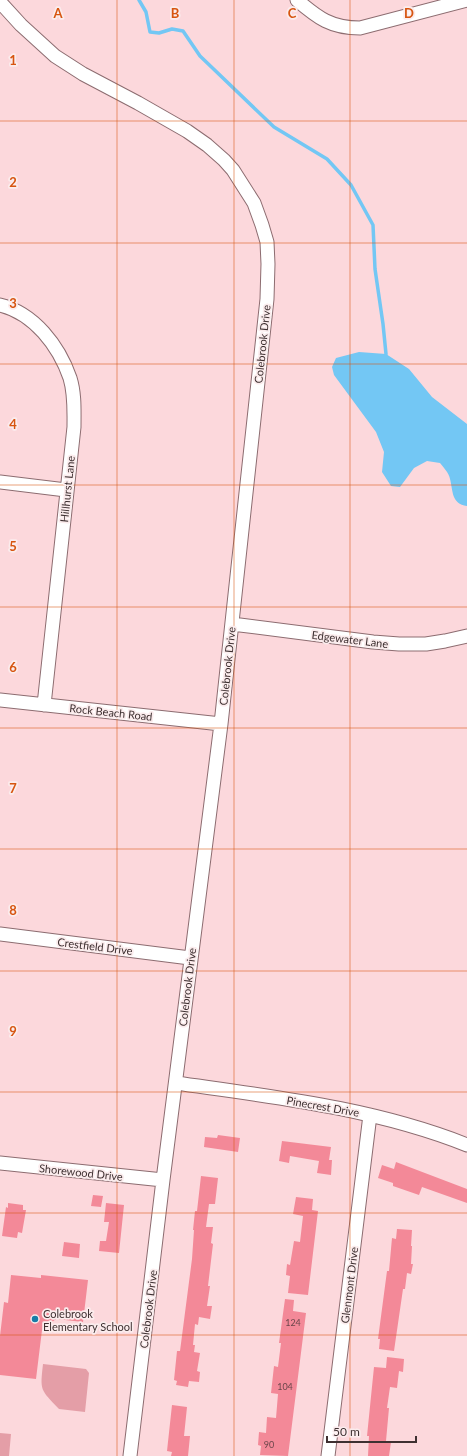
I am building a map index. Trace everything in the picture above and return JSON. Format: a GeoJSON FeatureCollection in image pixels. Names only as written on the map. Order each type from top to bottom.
{"type":"FeatureCollection","features":[{"type":"Feature","properties":{"kind":"street"},"geometry":{"type":"LineString","coordinates":[[297,0],[316,16],[345,28],[360,28],[467,0]]}},
{"type":"Feature","properties":{"kind":"street","name":"Colebrook Drive"},"geometry":{"type":"LineString","coordinates":[[0,2],[21,25],[56,56],[83,74],[138,103],[208,145],[233,170],[254,203],[267,242],[267,299],[221,724],[190,958],[130,1456]]}},
{"type":"Feature","properties":{"kind":"street","name":"Hillhurst Lane"},"geometry":{"type":"LineString","coordinates":[[0,305],[20,312],[50,339],[61,355],[70,379],[74,401],[74,427],[44,705]]}},
{"type":"Feature","properties":{"kind":"street"},"geometry":{"type":"LineString","coordinates":[[0,482],[66,490]]}},
{"type":"Feature","properties":{"kind":"street","name":"Edgewater Lane"},"geometry":{"type":"LineString","coordinates":[[232,624],[399,644],[445,642],[467,636]]}},
{"type":"Feature","properties":{"kind":"street","name":"Rock Beach Road"},"geometry":{"type":"LineString","coordinates":[[0,700],[221,724]]}},
{"type":"Feature","properties":{"kind":"street","name":"Crestfield Drive"},"geometry":{"type":"LineString","coordinates":[[0,934],[190,958]]}},
{"type":"Feature","properties":{"kind":"street","name":"Pinecrest Drive"},"geometry":{"type":"LineString","coordinates":[[176,1083],[306,1102],[370,1115],[411,1126],[467,1145]]}},
{"type":"Feature","properties":{"kind":"street","name":"Glenmont Drive"},"geometry":{"type":"LineString","coordinates":[[328,1456],[370,1115]]}},
{"type":"Feature","properties":{"kind":"street","name":"Shorewood Drive"},"geometry":{"type":"LineString","coordinates":[[0,1163],[163,1180]]}},
{"type":"Feature","properties":{"kind":"shaded area"},"geometry":{"type":"Polygon","coordinates":[[[43,1364],[86,1369],[89,1373],[85,1412],[59,1409],[48,1397],[42,1385],[43,1364]]]}},
{"type":"Feature","properties":{"kind":"shaded area"},"geometry":{"type":"Polygon","coordinates":[[[0,1433],[11,1434],[9,1456],[0,1456],[0,1433]]]}},
{"type":"Feature","properties":{"kind":"water"},"geometry":{"type":"Polygon","coordinates":[[[359,352],[386,354],[409,369],[432,397],[467,424],[467,506],[462,505],[455,499],[449,477],[446,470],[440,463],[427,461],[414,468],[400,487],[391,486],[382,472],[384,452],[376,432],[334,375],[332,367],[336,358],[359,352]]]}},
{"type":"Feature","properties":{"kind":"building"},"geometry":{"type":"Polygon","coordinates":[[[218,1135],[240,1138],[238,1152],[204,1147],[205,1137],[217,1138],[218,1135]]]}},
{"type":"Feature","properties":{"kind":"building"},"geometry":{"type":"Polygon","coordinates":[[[282,1141],[331,1147],[329,1160],[332,1160],[331,1175],[317,1173],[319,1161],[290,1156],[289,1163],[279,1161],[282,1141]]]}},
{"type":"Feature","properties":{"kind":"building"},"geometry":{"type":"Polygon","coordinates":[[[396,1162],[467,1189],[467,1203],[422,1187],[419,1195],[393,1186],[393,1183],[378,1178],[382,1165],[394,1169],[396,1162]]]}},
{"type":"Feature","properties":{"kind":"building"},"geometry":{"type":"Polygon","coordinates":[[[201,1176],[218,1178],[215,1204],[209,1204],[206,1227],[213,1227],[211,1243],[213,1244],[208,1286],[210,1286],[207,1306],[212,1306],[210,1319],[199,1317],[198,1325],[195,1324],[193,1345],[195,1345],[194,1352],[200,1353],[197,1371],[200,1372],[199,1382],[189,1381],[188,1387],[176,1385],[177,1381],[174,1380],[177,1351],[180,1351],[192,1259],[195,1211],[197,1211],[201,1176]]]}},
{"type":"Feature","properties":{"kind":"building"},"geometry":{"type":"Polygon","coordinates":[[[93,1195],[103,1196],[101,1207],[91,1206],[93,1195]]]}},
{"type":"Feature","properties":{"kind":"building"},"geometry":{"type":"Polygon","coordinates":[[[296,1197],[313,1199],[312,1210],[318,1211],[308,1295],[288,1293],[290,1276],[286,1275],[287,1264],[290,1265],[294,1241],[300,1242],[303,1216],[293,1214],[296,1197]]]}},
{"type":"Feature","properties":{"kind":"building"},"geometry":{"type":"Polygon","coordinates":[[[8,1203],[23,1205],[23,1210],[26,1210],[22,1233],[18,1232],[17,1238],[2,1236],[6,1207],[8,1208],[8,1203]]]}},
{"type":"Feature","properties":{"kind":"building"},"geometry":{"type":"Polygon","coordinates":[[[106,1203],[124,1205],[119,1253],[99,1251],[100,1241],[106,1241],[109,1222],[104,1222],[106,1203]]]}},
{"type":"Feature","properties":{"kind":"building"},"geometry":{"type":"Polygon","coordinates":[[[397,1229],[412,1230],[411,1264],[413,1264],[411,1274],[407,1273],[405,1289],[403,1289],[394,1351],[379,1349],[380,1339],[378,1339],[387,1271],[389,1271],[392,1238],[396,1239],[397,1229]]]}},
{"type":"Feature","properties":{"kind":"building"},"geometry":{"type":"Polygon","coordinates":[[[64,1242],[80,1244],[79,1258],[62,1256],[64,1242]]]}},
{"type":"Feature","properties":{"kind":"building"},"geometry":{"type":"Polygon","coordinates":[[[11,1275],[41,1278],[41,1275],[88,1280],[83,1322],[56,1319],[42,1330],[36,1379],[0,1375],[0,1336],[4,1302],[8,1303],[11,1275]]]}},
{"type":"Feature","properties":{"kind":"building"},"geometry":{"type":"Polygon","coordinates":[[[285,1299],[294,1300],[293,1311],[306,1313],[288,1456],[260,1455],[261,1446],[258,1445],[259,1432],[266,1433],[267,1417],[276,1418],[278,1394],[271,1393],[274,1366],[278,1367],[281,1343],[279,1343],[285,1299]]]}},
{"type":"Feature","properties":{"kind":"building"},"geometry":{"type":"Polygon","coordinates":[[[387,1357],[404,1359],[403,1372],[399,1371],[397,1388],[390,1387],[387,1408],[389,1408],[386,1441],[391,1442],[389,1456],[368,1456],[369,1436],[367,1436],[374,1367],[386,1368],[387,1357]]]}},
{"type":"Feature","properties":{"kind":"building"},"geometry":{"type":"Polygon","coordinates":[[[172,1405],[187,1407],[184,1436],[190,1436],[188,1456],[171,1456],[172,1452],[167,1451],[172,1405]]]}},
{"type":"Feature","properties":{"kind":"waterway"},"geometry":{"type":"LineString","coordinates":[[139,0],[146,12],[150,32],[159,33],[172,29],[183,31],[200,56],[274,127],[327,159],[351,185],[373,225],[375,269],[386,354]]}},
{"type":"Feature","properties":{"kind":"place","name":"Colebrook Elementary School"},"geometry":{"type":"Point","coordinates":[35,1319]}}]}
